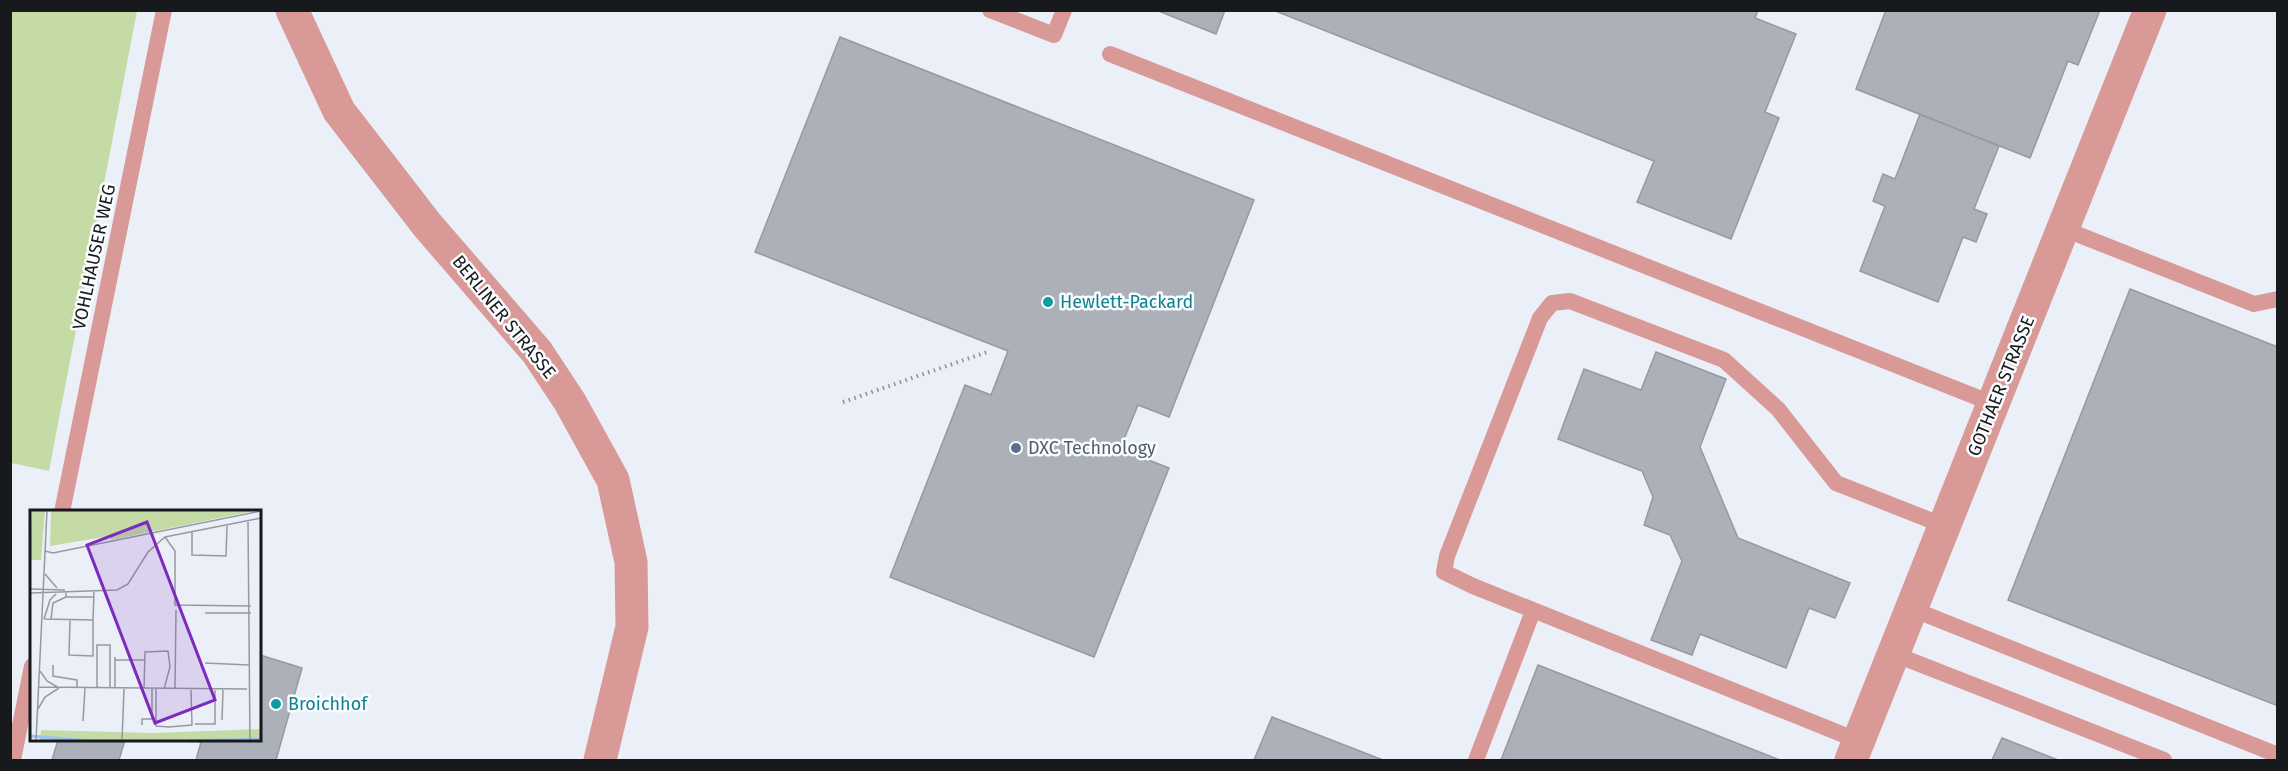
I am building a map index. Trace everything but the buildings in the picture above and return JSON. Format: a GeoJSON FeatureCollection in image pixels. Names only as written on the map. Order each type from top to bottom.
{"type":"FeatureCollection","features":[{"type":"Feature","properties":{"kind":"street","name":"BERLINER STRASSE"},"geometry":{"type":"LineString","coordinates":[[292,10],[339,111],[428,226],[537,352],[570,402],[613,480],[631,562],[632,627],[600,760]]}},
{"type":"Feature","properties":{"kind":"street","name":"GOTHAER STRASSE"},"geometry":{"type":"LineString","coordinates":[[1855,751],[2150,10]]}},
{"type":"Feature","properties":{"kind":"lane","name":"VOHLHAUSER WEG"},"geometry":{"type":"LineString","coordinates":[[62,510],[164,10]]}},
{"type":"Feature","properties":{"kind":"lane"},"geometry":{"type":"LineString","coordinates":[[990,10],[1054,35],[1064,10]]}},
{"type":"Feature","properties":{"kind":"lane"},"geometry":{"type":"LineString","coordinates":[[1110,54],[1994,404]]}},
{"type":"Feature","properties":{"kind":"lane"},"geometry":{"type":"LineString","coordinates":[[2064,229],[2254,304],[2277,299]]}},
{"type":"Feature","properties":{"kind":"lane"},"geometry":{"type":"LineString","coordinates":[[1855,751],[1444,572],[1447,556],[1540,318],[1552,303],[1570,301],[1724,360],[1778,409],[1836,483],[1945,526]]}},
{"type":"Feature","properties":{"kind":"lane"},"geometry":{"type":"LineString","coordinates":[[1912,609],[2277,755]]}},
{"type":"Feature","properties":{"kind":"lane"},"geometry":{"type":"LineString","coordinates":[[1476,760],[1533,611]]}},
{"type":"Feature","properties":{"kind":"lane"},"geometry":{"type":"LineString","coordinates":[[1894,654],[2164,760]]}},
{"type":"Feature","properties":{"kind":"lane"},"geometry":{"type":"LineString","coordinates":[[13,760],[30,676]]}},
{"type":"Feature","properties":{"kind":"path"},"geometry":{"type":"LineString","coordinates":[[843,402],[990,351]]}},
{"type":"Feature","properties":{"kind":"green space"},"geometry":{"type":"Polygon","coordinates":[[[11,10],[137,11],[49,471],[11,463],[11,10]]]}},
{"type":"Feature","properties":{"kind":"place","name":"Hewlett-Packard"},"geometry":{"type":"Point","coordinates":[1048,302]}},
{"type":"Feature","properties":{"kind":"place","name":"DXC Technology"},"geometry":{"type":"Point","coordinates":[1016,448]}},
{"type":"Feature","properties":{"kind":"place","name":"Broichhof"},"geometry":{"type":"Point","coordinates":[276,704]}}]}
